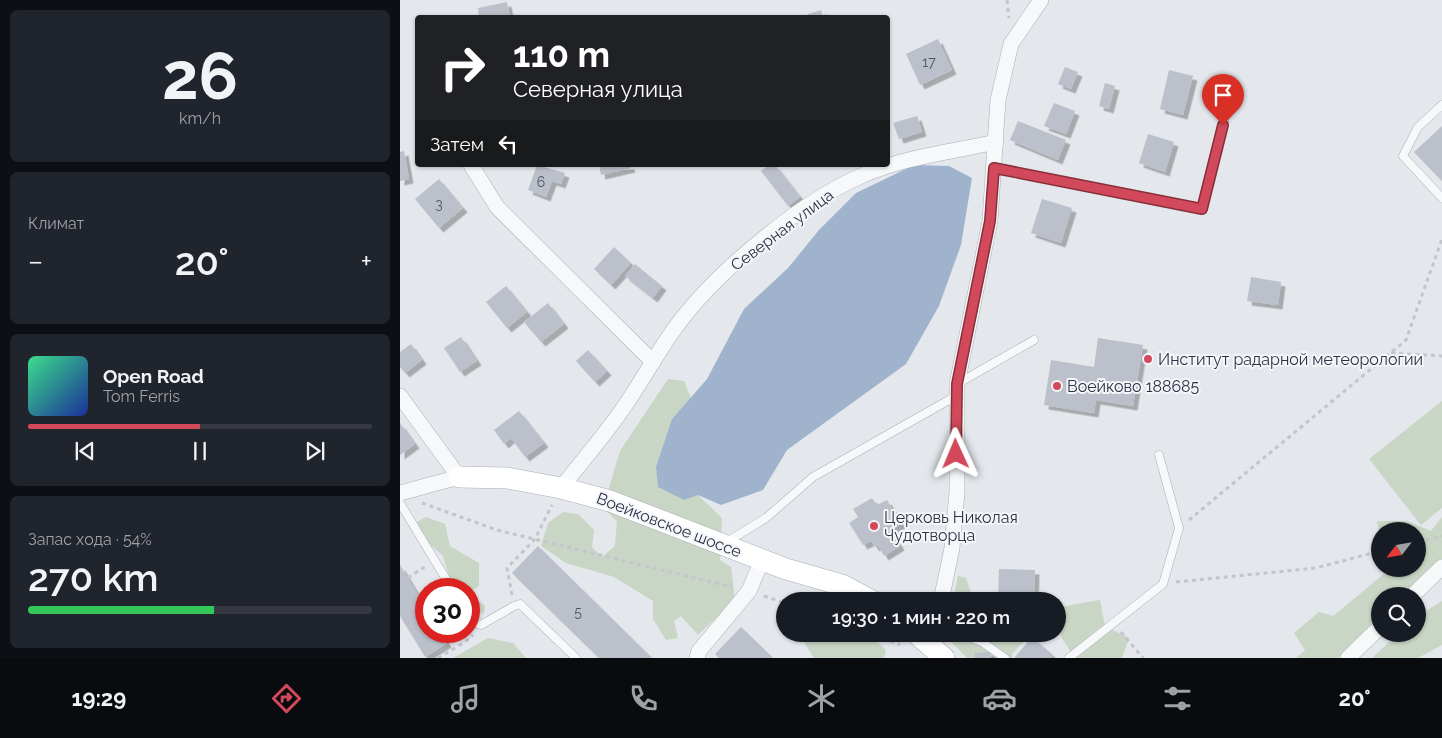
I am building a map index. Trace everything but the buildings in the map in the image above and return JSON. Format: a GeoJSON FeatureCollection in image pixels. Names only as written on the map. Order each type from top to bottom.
{"type":"FeatureCollection","features":[{"type":"Feature","properties":{"kind":"street"},"geometry":{"type":"LineString","coordinates":[[943,592],[952,548],[957,492],[956,390],[990,221],[998,100],[1011,44],[1041,0]]}},
{"type":"Feature","properties":{"kind":"street","name":"Северная улица"},"geometry":{"type":"LineString","coordinates":[[890,164],[996,142]]}},
{"type":"Feature","properties":{"kind":"street"},"geometry":{"type":"LineString","coordinates":[[472,167],[497,207],[653,362]]}},
{"type":"Feature","properties":{"kind":"street","name":"Северная улица"},"geometry":{"type":"LineString","coordinates":[[561,488],[623,408],[675,328],[700,297],[748,252],[856,170],[874,167]]}},
{"type":"Feature","properties":{"kind":"street"},"geometry":{"type":"LineString","coordinates":[[400,396],[459,477],[400,492]]}},
{"type":"Feature","properties":{"kind":"street","name":"Воейковское шоссе"},"geometry":{"type":"LineString","coordinates":[[459,477],[507,478],[561,488],[610,501],[721,545],[842,585],[855,592]]}},
{"type":"Feature","properties":{"kind":"street"},"geometry":{"type":"LineString","coordinates":[[697,658],[699,651],[748,591],[762,560]]}},
{"type":"Feature","properties":{"kind":"street"},"geometry":{"type":"LineString","coordinates":[[1421,587],[1442,567]]}},
{"type":"Feature","properties":{"kind":"street"},"geometry":{"type":"LineString","coordinates":[[1348,658],[1371,636]]}},
{"type":"Feature","properties":{"kind":"street"},"geometry":{"type":"LineString","coordinates":[[927,642],[944,658]]}},
{"type":"Feature","properties":{"kind":"lane"},"geometry":{"type":"LineString","coordinates":[[1442,105],[1418,127],[1403,156],[1442,198]]}},
{"type":"Feature","properties":{"kind":"lane"},"geometry":{"type":"LineString","coordinates":[[994,168],[1202,209],[1227,108]]}},
{"type":"Feature","properties":{"kind":"lane"},"geometry":{"type":"LineString","coordinates":[[721,545],[766,518],[813,477],[1034,340]]}},
{"type":"Feature","properties":{"kind":"lane"},"geometry":{"type":"LineString","coordinates":[[1069,658],[1163,584],[1179,528],[1159,455]]}},
{"type":"Feature","properties":{"kind":"lane"},"geometry":{"type":"LineString","coordinates":[[400,503],[446,578]]}},
{"type":"Feature","properties":{"kind":"lane"},"geometry":{"type":"LineString","coordinates":[[481,625],[520,604],[576,658]]}},
{"type":"Feature","properties":{"kind":"lane"},"geometry":{"type":"LineString","coordinates":[[982,642],[1005,658]]}},
{"type":"Feature","properties":{"kind":"path"},"geometry":{"type":"LineString","coordinates":[[1179,528],[1406,340],[1442,239]]}},
{"type":"Feature","properties":{"kind":"path"},"geometry":{"type":"LineString","coordinates":[[1391,353],[1442,356]]}},
{"type":"Feature","properties":{"kind":"path"},"geometry":{"type":"LineString","coordinates":[[514,606],[507,568],[535,539],[561,488]]}},
{"type":"Feature","properties":{"kind":"path"},"geometry":{"type":"LineString","coordinates":[[418,502],[497,530],[776,599]]}},
{"type":"Feature","properties":{"kind":"path"},"geometry":{"type":"LineString","coordinates":[[1426,540],[1442,536]]}},
{"type":"Feature","properties":{"kind":"path"},"geometry":{"type":"LineString","coordinates":[[1163,584],[1316,568],[1371,553]]}},
{"type":"Feature","properties":{"kind":"path"},"geometry":{"type":"LineString","coordinates":[[408,578],[436,561]]}},
{"type":"Feature","properties":{"kind":"path"},"geometry":{"type":"LineString","coordinates":[[1114,624],[1143,658]]}},
{"type":"Feature","properties":{"kind":"path"},"geometry":{"type":"LineString","coordinates":[[438,658],[465,642],[481,625]]}},
{"type":"Feature","properties":{"kind":"green space"},"geometry":{"type":"Polygon","coordinates":[[[668,379],[684,381],[691,398],[672,419],[698,495],[722,518],[720,560],[731,567],[735,600],[698,635],[681,616],[674,621],[678,638],[666,640],[653,619],[653,601],[614,577],[566,563],[541,546],[548,523],[563,512],[578,514],[594,530],[592,547],[602,557],[615,546],[617,521],[603,508],[620,451],[668,379]]]}},
{"type":"Feature","properties":{"kind":"green space"},"geometry":{"type":"Polygon","coordinates":[[[1442,401],[1442,508],[1425,522],[1419,522],[1369,459],[1442,401]]]}},
{"type":"Feature","properties":{"kind":"green space"},"geometry":{"type":"Polygon","coordinates":[[[426,517],[445,524],[450,546],[479,563],[479,578],[449,578],[443,556],[425,540],[417,522],[426,517]]]}},
{"type":"Feature","properties":{"kind":"green space"},"geometry":{"type":"Polygon","coordinates":[[[1442,517],[1442,559],[1426,574],[1426,529],[1431,531],[1442,517]]]}},
{"type":"Feature","properties":{"kind":"green space"},"geometry":{"type":"Polygon","coordinates":[[[1377,521],[1407,521],[1409,522],[1377,521]]]}},
{"type":"Feature","properties":{"kind":"green space"},"geometry":{"type":"Polygon","coordinates":[[[958,576],[966,578],[971,592],[955,592],[958,576]]]}},
{"type":"Feature","properties":{"kind":"green space"},"geometry":{"type":"Polygon","coordinates":[[[1379,578],[1421,578],[1412,587],[1371,587],[1371,627],[1338,658],[1296,658],[1305,650],[1294,633],[1319,612],[1333,616],[1379,578]]]}},
{"type":"Feature","properties":{"kind":"green space"},"geometry":{"type":"Polygon","coordinates":[[[1100,600],[1105,626],[1129,638],[1122,658],[1073,658],[1074,656],[1064,642],[1066,642],[1066,606],[1100,600]]]}},
{"type":"Feature","properties":{"kind":"green space"},"geometry":{"type":"Polygon","coordinates":[[[1442,601],[1442,645],[1418,658],[1372,658],[1389,642],[1426,642],[1426,611],[1442,601]]]}},
{"type":"Feature","properties":{"kind":"green space"},"geometry":{"type":"Polygon","coordinates":[[[480,602],[485,605],[484,614],[480,612],[480,602]]]}},
{"type":"Feature","properties":{"kind":"green space"},"geometry":{"type":"Polygon","coordinates":[[[488,638],[513,643],[526,658],[453,658],[488,638]]]}},
{"type":"Feature","properties":{"kind":"green space"},"geometry":{"type":"Polygon","coordinates":[[[804,642],[878,642],[886,650],[884,658],[814,658],[804,642]]]}},
{"type":"Feature","properties":{"kind":"green space"},"geometry":{"type":"Polygon","coordinates":[[[951,642],[1023,642],[1012,654],[1012,658],[967,658],[951,642]]]}},
{"type":"Feature","properties":{"kind":"water"},"geometry":{"type":"Polygon","coordinates":[[[914,165],[949,166],[972,178],[961,245],[939,306],[906,364],[787,450],[763,490],[721,505],[698,495],[684,500],[658,487],[656,467],[672,419],[707,379],[744,309],[788,268],[819,230],[856,193],[914,165]]]}},
{"type":"Feature","properties":{"kind":"place","name":"Институт радарной метеорологии"},"geometry":{"type":"Point","coordinates":[1148,359]}},
{"type":"Feature","properties":{"kind":"place","name":"Воейково 188685"},"geometry":{"type":"Point","coordinates":[1057,386]}},
{"type":"Feature","properties":{"kind":"place","name":"Церковь Николая Чудотворца"},"geometry":{"type":"Point","coordinates":[874,526]}},
{"type":"Feature","properties":{"kind":"route"},"geometry":{"type":"LineString","coordinates":[[956,454],[957,384],[990,221],[994,168],[1202,209],[1223,125]]}}]}
